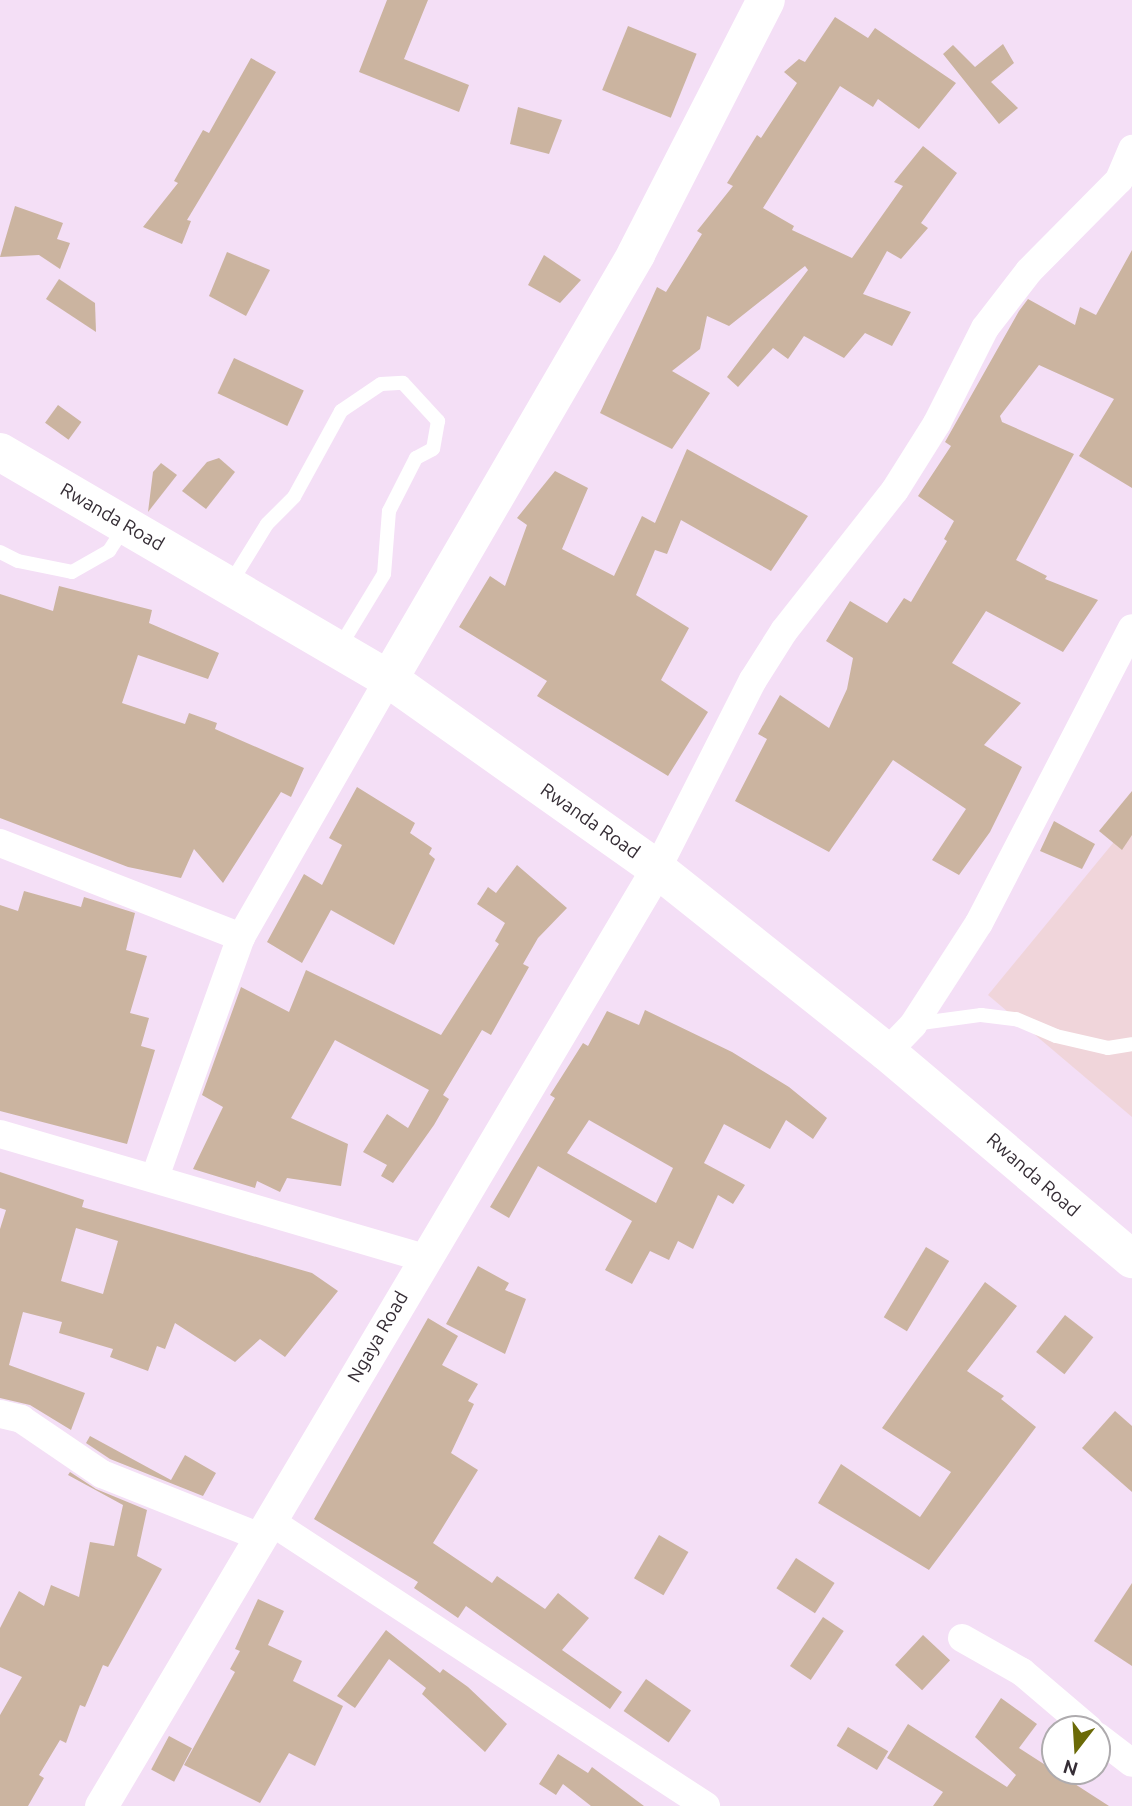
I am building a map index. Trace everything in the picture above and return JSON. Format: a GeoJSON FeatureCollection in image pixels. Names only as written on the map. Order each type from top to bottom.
{"type":"FeatureCollection","features":[{"type":"Feature","properties":{"kind":"main road"},"geometry":{"type":"LineString","coordinates":[[389,679],[636,254],[766,0]]}},
{"type":"Feature","properties":{"kind":"main road","name":"Rwanda Road"},"geometry":{"type":"LineString","coordinates":[[0,452],[389,679],[900,1038],[1132,1259]]}},
{"type":"Feature","properties":{"kind":"street"},"geometry":{"type":"LineString","coordinates":[[657,869],[752,680],[785,631],[895,489],[937,423],[985,328],[1029,271],[1126,184],[1132,149]]}},
{"type":"Feature","properties":{"kind":"street"},"geometry":{"type":"LineString","coordinates":[[900,1038],[979,923],[1132,628]]}},
{"type":"Feature","properties":{"kind":"street"},"geometry":{"type":"LineString","coordinates":[[155,1177],[241,937],[389,679]]}},
{"type":"Feature","properties":{"kind":"street"},"geometry":{"type":"LineString","coordinates":[[0,843],[241,937]]}},
{"type":"Feature","properties":{"kind":"street","name":"Ngaya Road"},"geometry":{"type":"LineString","coordinates":[[101,1806],[657,869]]}},
{"type":"Feature","properties":{"kind":"street"},"geometry":{"type":"LineString","coordinates":[[0,1134],[155,1177],[424,1258]]}},
{"type":"Feature","properties":{"kind":"street"},"geometry":{"type":"LineString","coordinates":[[0,1414],[20,1419],[102,1474],[265,1529],[706,1806]]}},
{"type":"Feature","properties":{"kind":"street"},"geometry":{"type":"LineString","coordinates":[[962,1638],[1022,1672],[1073,1715]]}},
{"type":"Feature","properties":{"kind":"street"},"geometry":{"type":"LineString","coordinates":[[1111,1747],[1132,1763]]}},
{"type":"Feature","properties":{"kind":"lane"},"geometry":{"type":"LineString","coordinates":[[229,585],[267,524],[294,496],[341,411],[381,384],[403,383],[438,421],[433,449],[416,458],[388,511],[384,574],[339,649]]}},
{"type":"Feature","properties":{"kind":"lane"},"geometry":{"type":"LineString","coordinates":[[0,552],[18,561],[72,572],[108,551],[126,525]]}},
{"type":"Feature","properties":{"kind":"lane"},"geometry":{"type":"LineString","coordinates":[[900,1038],[981,1016],[1004,1017],[1108,1048],[1132,1044]]}},
{"type":"Feature","properties":{"kind":"shaded area"},"geometry":{"type":"Polygon","coordinates":[[[1132,820],[1132,1117],[988,995],[1132,820]]]}},
{"type":"Feature","properties":{"kind":"building"},"geometry":{"type":"Polygon","coordinates":[[[387,0],[428,0],[404,59],[469,85],[459,112],[359,72],[387,0]]]}},
{"type":"Feature","properties":{"kind":"building"},"geometry":{"type":"Polygon","coordinates":[[[835,17],[868,38],[875,28],[956,83],[919,129],[878,99],[873,107],[840,86],[763,208],[794,226],[792,230],[852,258],[903,186],[894,182],[923,146],[957,173],[921,223],[928,228],[901,259],[887,251],[863,294],[911,312],[892,346],[865,333],[844,358],[804,336],[788,359],[773,348],[738,387],[727,377],[808,270],[805,266],[729,326],[707,316],[700,349],[672,371],[710,393],[672,449],[600,413],[657,287],[666,292],[702,234],[697,231],[733,186],[727,183],[757,135],[761,138],[797,83],[784,72],[799,59],[805,62],[835,17]]]}},
{"type":"Feature","properties":{"kind":"building"},"geometry":{"type":"Polygon","coordinates":[[[628,26],[697,54],[671,118],[602,90],[628,26]]]}},
{"type":"Feature","properties":{"kind":"building"},"geometry":{"type":"Polygon","coordinates":[[[1003,44],[1014,63],[991,82],[1018,108],[999,124],[943,54],[953,45],[975,67],[1003,44]]]}},
{"type":"Feature","properties":{"kind":"building"},"geometry":{"type":"Polygon","coordinates":[[[251,58],[276,72],[187,220],[191,221],[182,244],[143,227],[178,183],[174,181],[203,130],[209,133],[251,58]]]}},
{"type":"Feature","properties":{"kind":"building"},"geometry":{"type":"Polygon","coordinates":[[[518,107],[562,120],[549,154],[510,144],[518,107]]]}},
{"type":"Feature","properties":{"kind":"building"},"geometry":{"type":"Polygon","coordinates":[[[15,206],[63,223],[57,239],[70,243],[60,269],[39,255],[0,257],[15,206]]]}},
{"type":"Feature","properties":{"kind":"building"},"geometry":{"type":"Polygon","coordinates":[[[1132,250],[1132,488],[1079,456],[1114,399],[1039,365],[1000,416],[1002,422],[1074,454],[1016,560],[1047,576],[1045,579],[1098,600],[1063,652],[986,611],[952,663],[1021,703],[984,745],[1022,767],[990,832],[959,875],[932,860],[966,809],[893,760],[829,852],[735,801],[767,739],[758,734],[780,695],[829,728],[847,689],[853,658],[826,641],[850,601],[887,623],[904,598],[911,602],[947,541],[944,539],[954,521],[918,496],[951,446],[945,442],[1019,311],[1028,299],[1075,325],[1080,307],[1096,315],[1132,250]]]}},
{"type":"Feature","properties":{"kind":"building"},"geometry":{"type":"Polygon","coordinates":[[[227,252],[270,270],[246,316],[209,296],[227,252]]]}},
{"type":"Feature","properties":{"kind":"building"},"geometry":{"type":"Polygon","coordinates":[[[544,255],[581,280],[560,303],[528,285],[544,255]]]}},
{"type":"Feature","properties":{"kind":"building"},"geometry":{"type":"Polygon","coordinates":[[[59,279],[95,303],[96,332],[46,299],[59,279]]]}},
{"type":"Feature","properties":{"kind":"building"},"geometry":{"type":"Polygon","coordinates":[[[234,358],[304,391],[287,426],[218,393],[234,358]]]}},
{"type":"Feature","properties":{"kind":"building"},"geometry":{"type":"Polygon","coordinates":[[[58,405],[81,422],[69,440],[45,423],[58,405]]]}},
{"type":"Feature","properties":{"kind":"building"},"geometry":{"type":"Polygon","coordinates":[[[687,449],[808,516],[771,571],[681,520],[667,554],[655,550],[636,595],[689,628],[661,680],[708,712],[668,776],[537,696],[547,681],[459,627],[490,576],[505,586],[527,525],[517,518],[555,471],[588,488],[562,549],[614,576],[642,516],[655,523],[687,449]]]}},
{"type":"Feature","properties":{"kind":"building"},"geometry":{"type":"Polygon","coordinates":[[[219,458],[235,472],[206,509],[182,491],[207,462],[219,458]]]}},
{"type":"Feature","properties":{"kind":"building"},"geometry":{"type":"Polygon","coordinates":[[[161,463],[177,475],[148,512],[153,472],[161,463]]]}},
{"type":"Feature","properties":{"kind":"building"},"geometry":{"type":"Polygon","coordinates":[[[59,586],[152,610],[149,623],[219,653],[208,679],[138,655],[122,703],[185,724],[189,713],[217,723],[215,729],[304,768],[291,797],[281,792],[223,883],[194,849],[181,878],[128,867],[0,818],[0,594],[53,611],[59,586]]]}},
{"type":"Feature","properties":{"kind":"building"},"geometry":{"type":"Polygon","coordinates":[[[357,787],[415,823],[410,833],[432,848],[429,854],[435,859],[394,945],[331,910],[302,963],[267,942],[304,874],[322,885],[342,845],[329,838],[357,787]]]}},
{"type":"Feature","properties":{"kind":"building"},"geometry":{"type":"Polygon","coordinates":[[[1132,791],[1132,835],[1122,850],[1099,831],[1132,791]]]}},
{"type":"Feature","properties":{"kind":"building"},"geometry":{"type":"Polygon","coordinates":[[[1054,821],[1095,844],[1082,869],[1040,851],[1054,821]]]}},
{"type":"Feature","properties":{"kind":"building"},"geometry":{"type":"Polygon","coordinates":[[[517,865],[567,908],[538,938],[523,964],[529,967],[491,1035],[482,1030],[443,1095],[449,1099],[434,1125],[393,1183],[381,1176],[387,1165],[363,1152],[387,1114],[408,1128],[429,1090],[335,1040],[291,1118],[348,1144],[341,1186],[287,1178],[280,1192],[257,1181],[255,1188],[193,1169],[223,1107],[202,1095],[241,987],[289,1012],[306,970],[441,1035],[499,944],[495,941],[505,923],[477,904],[488,887],[496,893],[517,865]]]}},
{"type":"Feature","properties":{"kind":"building"},"geometry":{"type":"Polygon","coordinates":[[[24,891],[81,907],[84,897],[135,913],[126,950],[147,956],[130,1013],[149,1018],[141,1046],[155,1050],[127,1144],[0,1111],[0,905],[18,911],[24,891]]]}},
{"type":"Feature","properties":{"kind":"building"},"geometry":{"type":"Polygon","coordinates":[[[645,1010],[732,1052],[789,1087],[827,1118],[813,1139],[786,1120],[770,1149],[724,1124],[704,1163],[745,1185],[733,1204],[718,1195],[693,1249],[678,1241],[669,1260],[650,1251],[632,1284],[605,1270],[632,1221],[538,1166],[509,1218],[490,1207],[555,1098],[550,1095],[583,1043],[588,1046],[607,1011],[639,1025],[645,1010]],[[589,1120],[567,1153],[656,1203],[673,1168],[589,1120]]]}},
{"type":"Feature","properties":{"kind":"building"},"geometry":{"type":"Polygon","coordinates":[[[0,1172],[84,1200],[82,1207],[312,1273],[338,1291],[285,1357],[260,1339],[235,1362],[175,1323],[165,1349],[157,1346],[148,1371],[110,1357],[113,1349],[59,1333],[62,1322],[23,1312],[9,1365],[85,1393],[71,1430],[30,1405],[0,1398],[0,1229],[6,1210],[0,1208],[0,1172]],[[76,1228],[61,1281],[103,1294],[118,1241],[76,1228]]]}},
{"type":"Feature","properties":{"kind":"building"},"geometry":{"type":"Polygon","coordinates":[[[926,1247],[949,1261],[907,1331],[884,1317],[926,1247]]]}},
{"type":"Feature","properties":{"kind":"building"},"geometry":{"type":"Polygon","coordinates":[[[478,1266],[509,1283],[505,1290],[526,1299],[505,1354],[446,1324],[478,1266]]]}},
{"type":"Feature","properties":{"kind":"building"},"geometry":{"type":"Polygon","coordinates":[[[985,1282],[1017,1306],[967,1371],[1004,1396],[1001,1399],[1036,1427],[929,1570],[818,1503],[841,1464],[920,1517],[951,1472],[882,1428],[985,1282]]]}},
{"type":"Feature","properties":{"kind":"building"},"geometry":{"type":"Polygon","coordinates":[[[1065,1315],[1093,1337],[1064,1374],[1036,1352],[1065,1315]]]}},
{"type":"Feature","properties":{"kind":"building"},"geometry":{"type":"Polygon","coordinates":[[[428,1318],[458,1336],[442,1365],[478,1384],[468,1401],[474,1404],[451,1453],[478,1470],[433,1543],[492,1583],[497,1576],[545,1609],[558,1593],[589,1618],[562,1650],[622,1692],[610,1709],[466,1606],[458,1618],[414,1588],[418,1582],[314,1519],[428,1318]]]}},
{"type":"Feature","properties":{"kind":"building"},"geometry":{"type":"Polygon","coordinates":[[[1115,1411],[1132,1426],[1132,1492],[1082,1448],[1115,1411]]]}},
{"type":"Feature","properties":{"kind":"building"},"geometry":{"type":"Polygon","coordinates":[[[90,1436],[171,1480],[185,1455],[216,1473],[203,1496],[110,1459],[86,1443],[90,1436]]]}},
{"type":"Feature","properties":{"kind":"building"},"geometry":{"type":"Polygon","coordinates":[[[70,1472],[96,1489],[147,1510],[137,1556],[162,1569],[108,1667],[103,1665],[85,1707],[80,1705],[66,1743],[60,1740],[39,1775],[44,1778],[28,1806],[0,1806],[0,1715],[22,1677],[0,1667],[0,1628],[19,1591],[44,1606],[51,1585],[79,1597],[90,1542],[114,1546],[123,1505],[68,1475],[70,1472]]]}},
{"type":"Feature","properties":{"kind":"building"},"geometry":{"type":"Polygon","coordinates":[[[659,1535],[688,1552],[663,1595],[634,1578],[659,1535]]]}},
{"type":"Feature","properties":{"kind":"building"},"geometry":{"type":"Polygon","coordinates":[[[796,1558],[835,1583],[815,1613],[776,1588],[796,1558]]]}},
{"type":"Feature","properties":{"kind":"building"},"geometry":{"type":"Polygon","coordinates":[[[1132,1583],[1132,1666],[1094,1641],[1132,1583]]]}},
{"type":"Feature","properties":{"kind":"building"},"geometry":{"type":"Polygon","coordinates":[[[258,1599],[284,1611],[268,1645],[302,1661],[293,1681],[343,1706],[315,1766],[289,1753],[260,1803],[184,1765],[235,1672],[230,1669],[240,1651],[235,1649],[258,1599]]]}},
{"type":"Feature","properties":{"kind":"building"},"geometry":{"type":"Polygon","coordinates":[[[823,1617],[844,1631],[811,1680],[790,1666],[823,1617]]]}},
{"type":"Feature","properties":{"kind":"building"},"geometry":{"type":"Polygon","coordinates":[[[386,1630],[440,1673],[443,1669],[468,1687],[507,1724],[485,1752],[422,1694],[426,1688],[389,1659],[355,1708],[337,1696],[386,1630]]]}},
{"type":"Feature","properties":{"kind":"building"},"geometry":{"type":"Polygon","coordinates":[[[923,1635],[950,1660],[922,1690],[895,1665],[923,1635]]]}},
{"type":"Feature","properties":{"kind":"building"},"geometry":{"type":"Polygon","coordinates":[[[646,1679],[691,1711],[669,1742],[624,1711],[646,1679]]]}},
{"type":"Feature","properties":{"kind":"building"},"geometry":{"type":"Polygon","coordinates":[[[1001,1698],[1037,1724],[1019,1748],[1041,1762],[1041,1785],[1076,1785],[1109,1806],[933,1806],[943,1792],[887,1758],[908,1724],[1007,1787],[1016,1775],[975,1737],[1001,1698]]]}},
{"type":"Feature","properties":{"kind":"building"},"geometry":{"type":"Polygon","coordinates":[[[848,1727],[888,1751],[877,1770],[837,1746],[848,1727]]]}},
{"type":"Feature","properties":{"kind":"building"},"geometry":{"type":"Polygon","coordinates":[[[169,1736],[192,1748],[174,1782],[151,1770],[169,1736]]]}},
{"type":"Feature","properties":{"kind":"building"},"geometry":{"type":"Polygon","coordinates":[[[558,1754],[588,1773],[592,1767],[644,1806],[591,1806],[563,1784],[556,1795],[539,1784],[558,1754]]]}}]}
